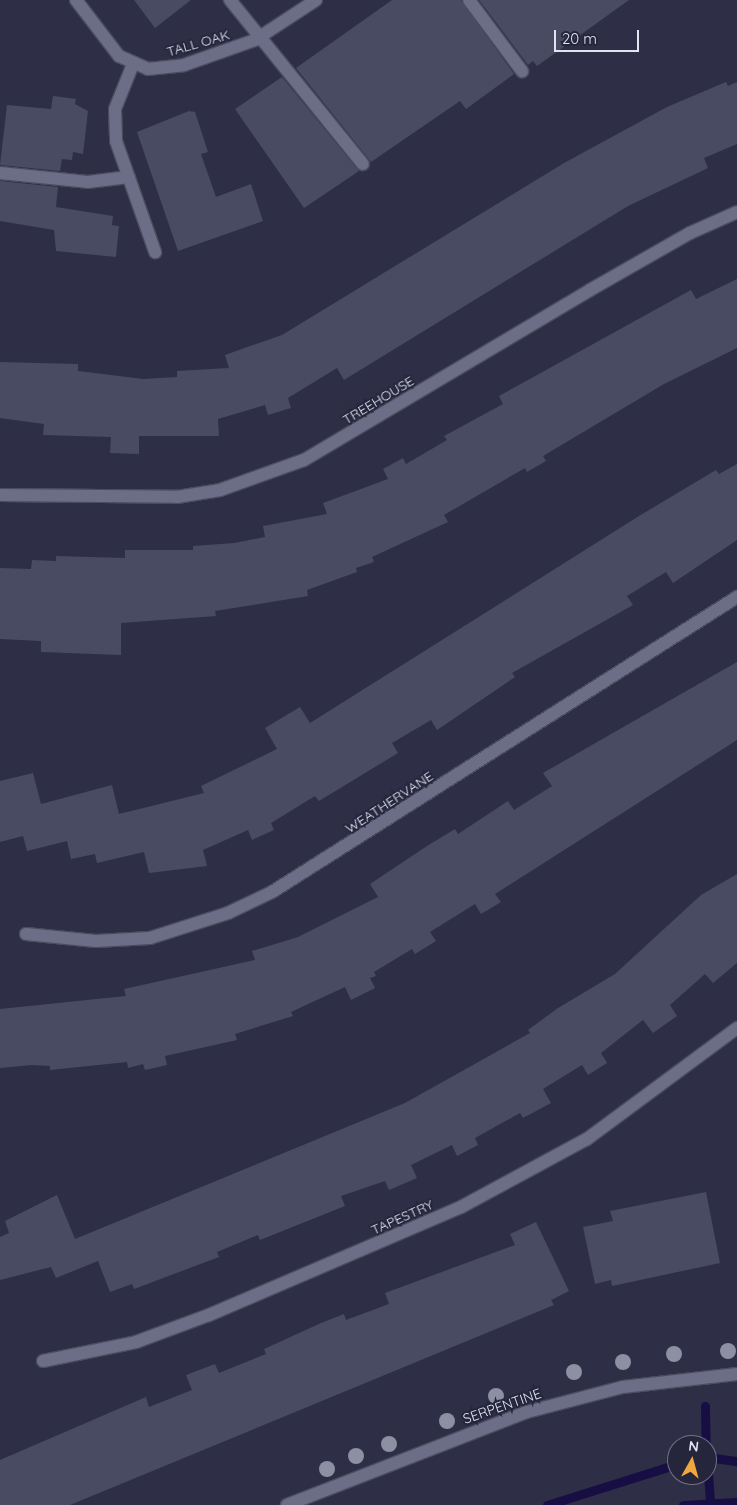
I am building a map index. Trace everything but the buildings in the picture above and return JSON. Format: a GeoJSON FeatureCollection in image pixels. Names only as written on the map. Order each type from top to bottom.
{"type":"FeatureCollection","features":[{"type":"Feature","properties":{"kind":"street","name":"TALL OAK"},"geometry":{"type":"LineString","coordinates":[[76,0],[119,56],[133,64],[148,69],[184,65],[260,38],[316,0]]}},
{"type":"Feature","properties":{"kind":"street"},"geometry":{"type":"LineString","coordinates":[[230,0],[260,38],[277,53],[362,164]]}},
{"type":"Feature","properties":{"kind":"street"},"geometry":{"type":"LineString","coordinates":[[469,0],[522,71]]}},
{"type":"Feature","properties":{"kind":"street"},"geometry":{"type":"LineString","coordinates":[[133,64],[115,109],[114,123],[129,177],[155,252]]}},
{"type":"Feature","properties":{"kind":"street"},"geometry":{"type":"LineString","coordinates":[[0,173],[88,182],[129,177]]}},
{"type":"Feature","properties":{"kind":"street","name":"TREEHOUSE"},"geometry":{"type":"LineString","coordinates":[[0,495],[177,497],[220,490],[304,460],[690,232],[737,212]]}},
{"type":"Feature","properties":{"kind":"street","name":"WEATHERVANE"},"geometry":{"type":"LineString","coordinates":[[26,934],[96,941],[150,938],[257,900],[293,881],[737,597]]}},
{"type":"Feature","properties":{"kind":"street","name":"TAPESTRY"},"geometry":{"type":"LineString","coordinates":[[43,1361],[136,1342],[191,1322],[461,1207],[587,1139],[737,1028]]}},
{"type":"Feature","properties":{"kind":"street","name":"SERPENTINE"},"geometry":{"type":"LineString","coordinates":[[287,1505],[527,1412],[623,1387],[737,1374]]}},
{"type":"Feature","properties":{"kind":"waterway"},"geometry":{"type":"LineString","coordinates":[[705,1406],[706,1435]]}},
{"type":"Feature","properties":{"kind":"waterway"},"geometry":{"type":"LineString","coordinates":[[717,1458],[737,1461]]}},
{"type":"Feature","properties":{"kind":"waterway"},"geometry":{"type":"LineString","coordinates":[[547,1505],[667,1467]]}},
{"type":"Feature","properties":{"kind":"waterway"},"geometry":{"type":"LineString","coordinates":[[709,1485],[710,1501]]}},
{"type":"Feature","properties":{"kind":"waterway"},"geometry":{"type":"LineString","coordinates":[[683,1505],[737,1502]]}}]}
